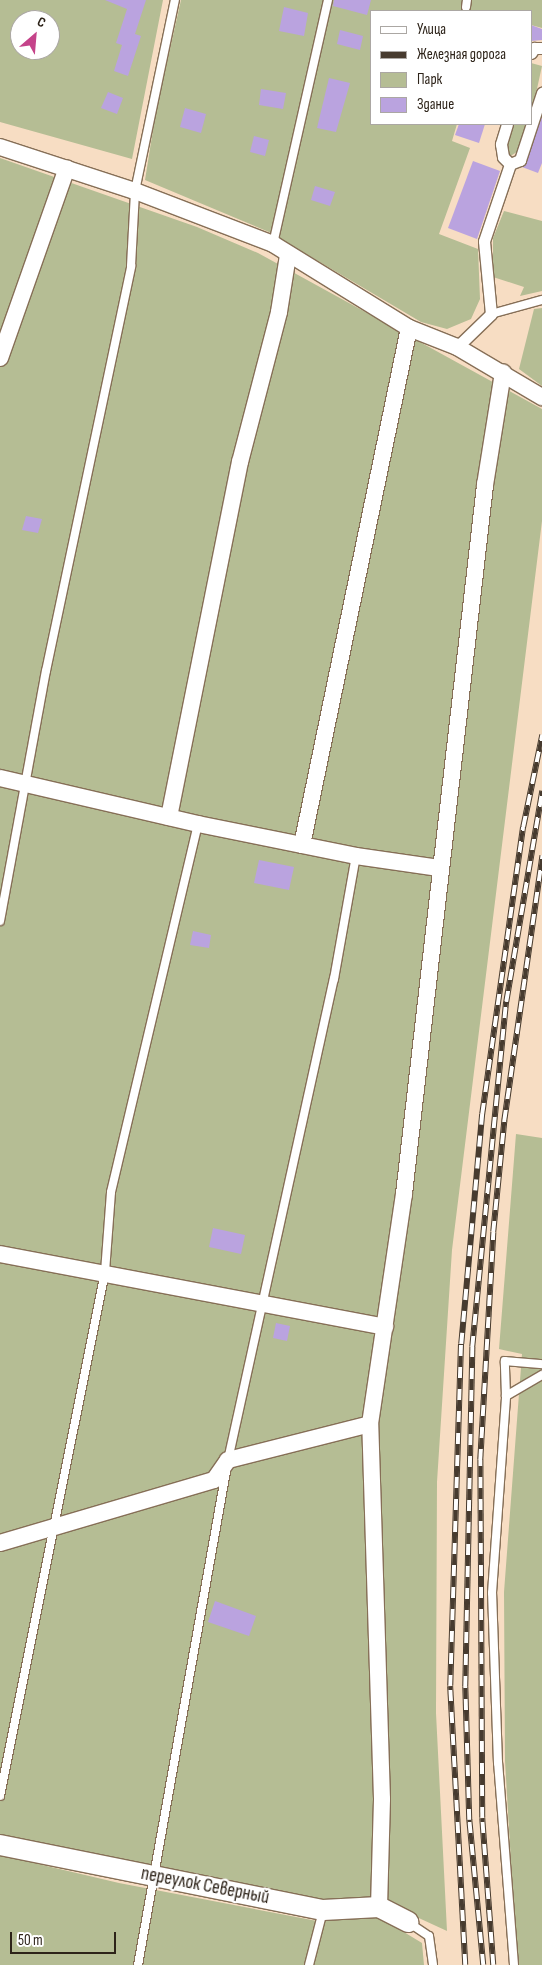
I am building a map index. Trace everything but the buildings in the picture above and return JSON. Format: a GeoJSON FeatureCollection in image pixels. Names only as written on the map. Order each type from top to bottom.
{"type":"FeatureCollection","features":[{"type":"Feature","properties":{"kind":"street"},"geometry":{"type":"LineString","coordinates":[[532,123],[542,93]]}},
{"type":"Feature","properties":{"kind":"street"},"geometry":{"type":"LineString","coordinates":[[507,125],[501,144],[503,156],[510,164]]}},
{"type":"Feature","properties":{"kind":"street"},"geometry":{"type":"LineString","coordinates":[[457,347],[491,314],[484,241],[510,164],[520,160],[531,125]]}},
{"type":"Feature","properties":{"kind":"street"},"geometry":{"type":"LineString","coordinates":[[0,147],[135,191],[273,244],[409,328],[457,347],[503,372],[542,397]]}},
{"type":"Feature","properties":{"kind":"street"},"geometry":{"type":"LineString","coordinates":[[0,358],[67,168]]}},
{"type":"Feature","properties":{"kind":"street"},"geometry":{"type":"LineString","coordinates":[[169,817],[240,462],[279,312],[288,255]]}},
{"type":"Feature","properties":{"kind":"street"},"geometry":{"type":"LineString","coordinates":[[302,845],[409,328]]}},
{"type":"Feature","properties":{"kind":"street"},"geometry":{"type":"LineString","coordinates":[[380,1908],[382,1799],[370,1424],[406,1184],[440,868],[468,655],[485,485],[503,372]]}},
{"type":"Feature","properties":{"kind":"street"},"geometry":{"type":"LineString","coordinates":[[0,778],[26,786],[198,824],[356,856],[440,868]]}},
{"type":"Feature","properties":{"kind":"street"},"geometry":{"type":"LineString","coordinates":[[0,1254],[105,1272],[261,1306],[385,1326]]}},
{"type":"Feature","properties":{"kind":"street"},"geometry":{"type":"LineString","coordinates":[[0,1543],[214,1480],[228,1460],[370,1424]]}},
{"type":"Feature","properties":{"kind":"street","name":"переулок Северный"},"geometry":{"type":"LineString","coordinates":[[0,1844],[323,1910],[380,1908],[408,1922]]}},
{"type":"Feature","properties":{"kind":"lane"},"geometry":{"type":"LineString","coordinates":[[0,921],[46,672],[131,266],[135,191],[176,0]]}},
{"type":"Feature","properties":{"kind":"lane"},"geometry":{"type":"LineString","coordinates":[[273,244],[328,0]]}},
{"type":"Feature","properties":{"kind":"lane"},"geometry":{"type":"LineString","coordinates":[[491,314],[542,300]]}},
{"type":"Feature","properties":{"kind":"lane"},"geometry":{"type":"LineString","coordinates":[[0,1796],[56,1527],[105,1272],[111,1192],[198,824]]}},
{"type":"Feature","properties":{"kind":"lane"},"geometry":{"type":"LineString","coordinates":[[138,1965],[228,1460],[334,979],[356,856]]}},
{"type":"Feature","properties":{"kind":"lane"},"geometry":{"type":"LineString","coordinates":[[514,1965],[498,1763],[492,1593],[506,1396],[505,1360],[542,1364]]}},
{"type":"Feature","properties":{"kind":"lane"},"geometry":{"type":"LineString","coordinates":[[506,1396],[542,1375]]}},
{"type":"Feature","properties":{"kind":"lane"},"geometry":{"type":"LineString","coordinates":[[309,1965],[323,1910]]}},
{"type":"Feature","properties":{"kind":"lane"},"geometry":{"type":"LineString","coordinates":[[408,1922],[429,1936],[433,1965]]}},
{"type":"Feature","properties":{"kind":"green space"},"geometry":{"type":"Polygon","coordinates":[[[0,0],[163,0],[132,159],[0,122],[0,0]]]}},
{"type":"Feature","properties":{"kind":"green space"},"geometry":{"type":"Polygon","coordinates":[[[181,0],[542,0],[542,28],[532,25],[532,10],[370,10],[370,125],[457,125],[452,141],[470,148],[439,234],[478,249],[480,299],[471,319],[447,329],[421,322],[269,232],[145,180],[156,111],[181,0]]]}},
{"type":"Feature","properties":{"kind":"green space"},"geometry":{"type":"Polygon","coordinates":[[[532,63],[542,66],[532,111],[532,63]]]}},
{"type":"Feature","properties":{"kind":"green space"},"geometry":{"type":"Polygon","coordinates":[[[512,125],[528,125],[520,150],[509,157],[507,142],[512,125]]]}},
{"type":"Feature","properties":{"kind":"green space"},"geometry":{"type":"Polygon","coordinates":[[[0,158],[197,227],[258,253],[542,409],[542,521],[452,1250],[437,1482],[436,1713],[447,1931],[384,1902],[301,1898],[0,1835],[0,158]]]}},
{"type":"Feature","properties":{"kind":"green space"},"geometry":{"type":"Polygon","coordinates":[[[504,211],[542,221],[542,291],[520,296],[524,287],[493,277],[493,238],[504,211]]]}},
{"type":"Feature","properties":{"kind":"green space"},"geometry":{"type":"Polygon","coordinates":[[[542,308],[542,386],[519,369],[534,309],[542,308]]]}},
{"type":"Feature","properties":{"kind":"green space"},"geometry":{"type":"Polygon","coordinates":[[[516,1134],[542,1138],[542,1965],[517,1965],[505,1761],[504,1592],[522,1354],[499,1349],[516,1134]]]}},
{"type":"Feature","properties":{"kind":"green space"},"geometry":{"type":"Polygon","coordinates":[[[0,1855],[119,1883],[317,1921],[379,1917],[422,1943],[424,1965],[0,1965],[0,1855]]]}},
{"type":"Feature","properties":{"kind":"railway"},"geometry":{"type":"LineString","coordinates":[[465,1965],[450,1686],[461,1344],[482,1114],[523,827],[542,735]]}},
{"type":"Feature","properties":{"kind":"railway"},"geometry":{"type":"LineString","coordinates":[[483,1965],[469,1820],[465,1687],[472,1347],[506,1002],[542,791]]}},
{"type":"Feature","properties":{"kind":"railway"},"geometry":{"type":"LineString","coordinates":[[493,1965],[482,1818],[480,1460],[493,1232],[504,1121],[542,856]]}}]}
